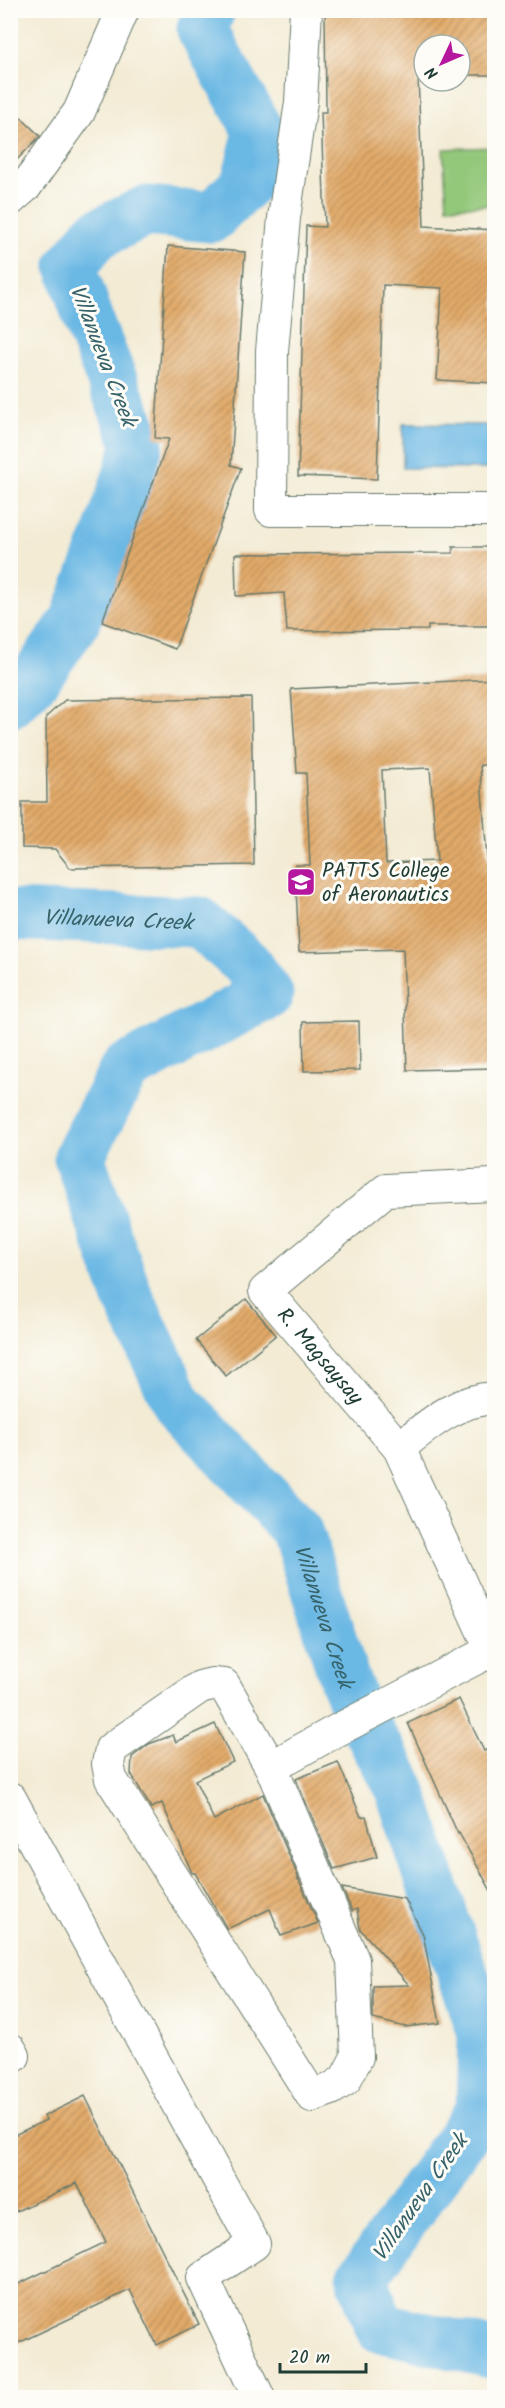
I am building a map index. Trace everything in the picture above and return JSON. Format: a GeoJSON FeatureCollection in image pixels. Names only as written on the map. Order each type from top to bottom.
{"type":"FeatureCollection","features":[{"type":"Feature","properties":{"kind":"street"},"geometry":{"type":"LineString","coordinates":[[10,200],[26,186],[79,112],[123,10]]}},
{"type":"Feature","properties":{"kind":"street"},"geometry":{"type":"LineString","coordinates":[[306,10],[301,102],[284,218],[272,351],[272,510],[495,510]]}},
{"type":"Feature","properties":{"kind":"street","name":"R. Magsaysay"},"geometry":{"type":"LineString","coordinates":[[494,1652],[399,1448],[266,1291],[386,1190],[495,1185]]}},
{"type":"Feature","properties":{"kind":"street"},"geometry":{"type":"LineString","coordinates":[[399,1448],[441,1415],[468,1404],[495,1398]]}},
{"type":"Feature","properties":{"kind":"street"},"geometry":{"type":"LineString","coordinates":[[271,1767],[332,1733],[494,1652]]}},
{"type":"Feature","properties":{"kind":"street"},"geometry":{"type":"LineString","coordinates":[[212,1684],[224,1685],[271,1767],[352,1960],[357,2056],[345,2080],[331,2089],[312,2096],[111,1779],[108,1764],[111,1749],[200,1687],[212,1684]]}},
{"type":"Feature","properties":{"kind":"street"},"geometry":{"type":"LineString","coordinates":[[10,1798],[254,2244],[202,2278],[260,2397]]}},
{"type":"Feature","properties":{"kind":"green space"},"geometry":{"type":"Polygon","coordinates":[[[494,147],[494,205],[447,207],[443,149],[494,147]]]}},
{"type":"Feature","properties":{"kind":"water"},"geometry":{"type":"Polygon","coordinates":[[[403,424],[488,425],[488,469],[403,468],[403,424]]]}},
{"type":"Feature","properties":{"kind":"building"},"geometry":{"type":"Polygon","coordinates":[[[325,10],[495,10],[495,75],[472,75],[472,33],[412,33],[412,93],[419,93],[424,226],[495,230],[495,383],[437,380],[442,288],[383,285],[377,479],[298,476],[306,226],[325,227],[321,112],[326,112],[325,10]]]}},
{"type":"Feature","properties":{"kind":"building"},"geometry":{"type":"Polygon","coordinates":[[[10,107],[40,136],[10,167],[10,107]]]}},
{"type":"Feature","properties":{"kind":"building"},"geometry":{"type":"Polygon","coordinates":[[[168,246],[245,252],[231,465],[241,468],[175,649],[102,622],[169,439],[155,438],[168,246]]]}},
{"type":"Feature","properties":{"kind":"building"},"geometry":{"type":"Polygon","coordinates":[[[453,547],[495,547],[495,626],[428,626],[428,630],[287,631],[284,593],[236,596],[235,554],[453,553],[453,547]]]}},
{"type":"Feature","properties":{"kind":"building"},"geometry":{"type":"Polygon","coordinates":[[[495,679],[495,765],[480,765],[487,858],[495,858],[495,1068],[407,1070],[403,949],[299,952],[295,865],[310,865],[306,773],[297,773],[291,689],[495,679]],[[430,768],[382,770],[386,863],[437,861],[430,768]]]}},
{"type":"Feature","properties":{"kind":"building"},"geometry":{"type":"Polygon","coordinates":[[[251,698],[254,865],[70,868],[55,849],[22,848],[22,802],[47,802],[46,717],[65,700],[251,698]]]}},
{"type":"Feature","properties":{"kind":"building"},"geometry":{"type":"Polygon","coordinates":[[[359,1021],[360,1070],[304,1071],[303,1022],[359,1021]]]}},
{"type":"Feature","properties":{"kind":"building"},"geometry":{"type":"Polygon","coordinates":[[[246,1299],[276,1335],[226,1376],[196,1340],[246,1299]]]}},
{"type":"Feature","properties":{"kind":"building"},"geometry":{"type":"Polygon","coordinates":[[[459,1699],[484,1751],[495,1746],[495,1898],[458,1834],[408,1723],[459,1699]]]}},
{"type":"Feature","properties":{"kind":"building"},"geometry":{"type":"Polygon","coordinates":[[[215,1724],[233,1762],[195,1780],[214,1820],[263,1794],[299,1879],[297,1879],[318,1923],[281,1936],[270,1909],[227,1929],[195,1873],[192,1873],[162,1803],[151,1808],[131,1774],[132,1757],[149,1744],[173,1735],[176,1742],[215,1724]]]}},
{"type":"Feature","properties":{"kind":"building"},"geometry":{"type":"Polygon","coordinates":[[[338,1762],[361,1817],[366,1816],[377,1857],[334,1869],[296,1779],[338,1762]]]}},
{"type":"Feature","properties":{"kind":"building"},"geometry":{"type":"Polygon","coordinates":[[[342,1888],[405,1899],[423,1934],[440,2023],[405,2027],[373,2019],[373,1986],[409,1985],[360,1929],[357,1909],[352,1911],[342,1888]]]}},
{"type":"Feature","properties":{"kind":"building"},"geometry":{"type":"Polygon","coordinates":[[[85,2096],[199,2324],[157,2345],[130,2290],[10,2347],[10,2288],[106,2242],[77,2183],[10,2214],[10,2137],[46,2120],[44,2116],[85,2096]]]}},
{"type":"Feature","properties":{"kind":"waterway","name":"Villanueva Creek"},"geometry":{"type":"LineString","coordinates":[[10,703],[35,678],[75,621],[109,533],[138,445],[91,327],[71,266],[96,235],[146,211],[212,217],[246,184],[259,132],[202,29],[210,10]]}},
{"type":"Feature","properties":{"kind":"waterway","name":"Villanueva Creek"},"geometry":{"type":"LineString","coordinates":[[10,915],[199,922],[246,963],[268,994],[125,1069],[79,1157],[127,1295],[177,1402],[297,1531],[345,1681],[359,1715],[397,1781],[483,2033],[481,2110],[362,2278],[380,2327],[494,2354]]}},
{"type":"Feature","properties":{"kind":"place","name":"PATTS College of Aeronautics"},"geometry":{"type":"Point","coordinates":[301,882]}}]}
